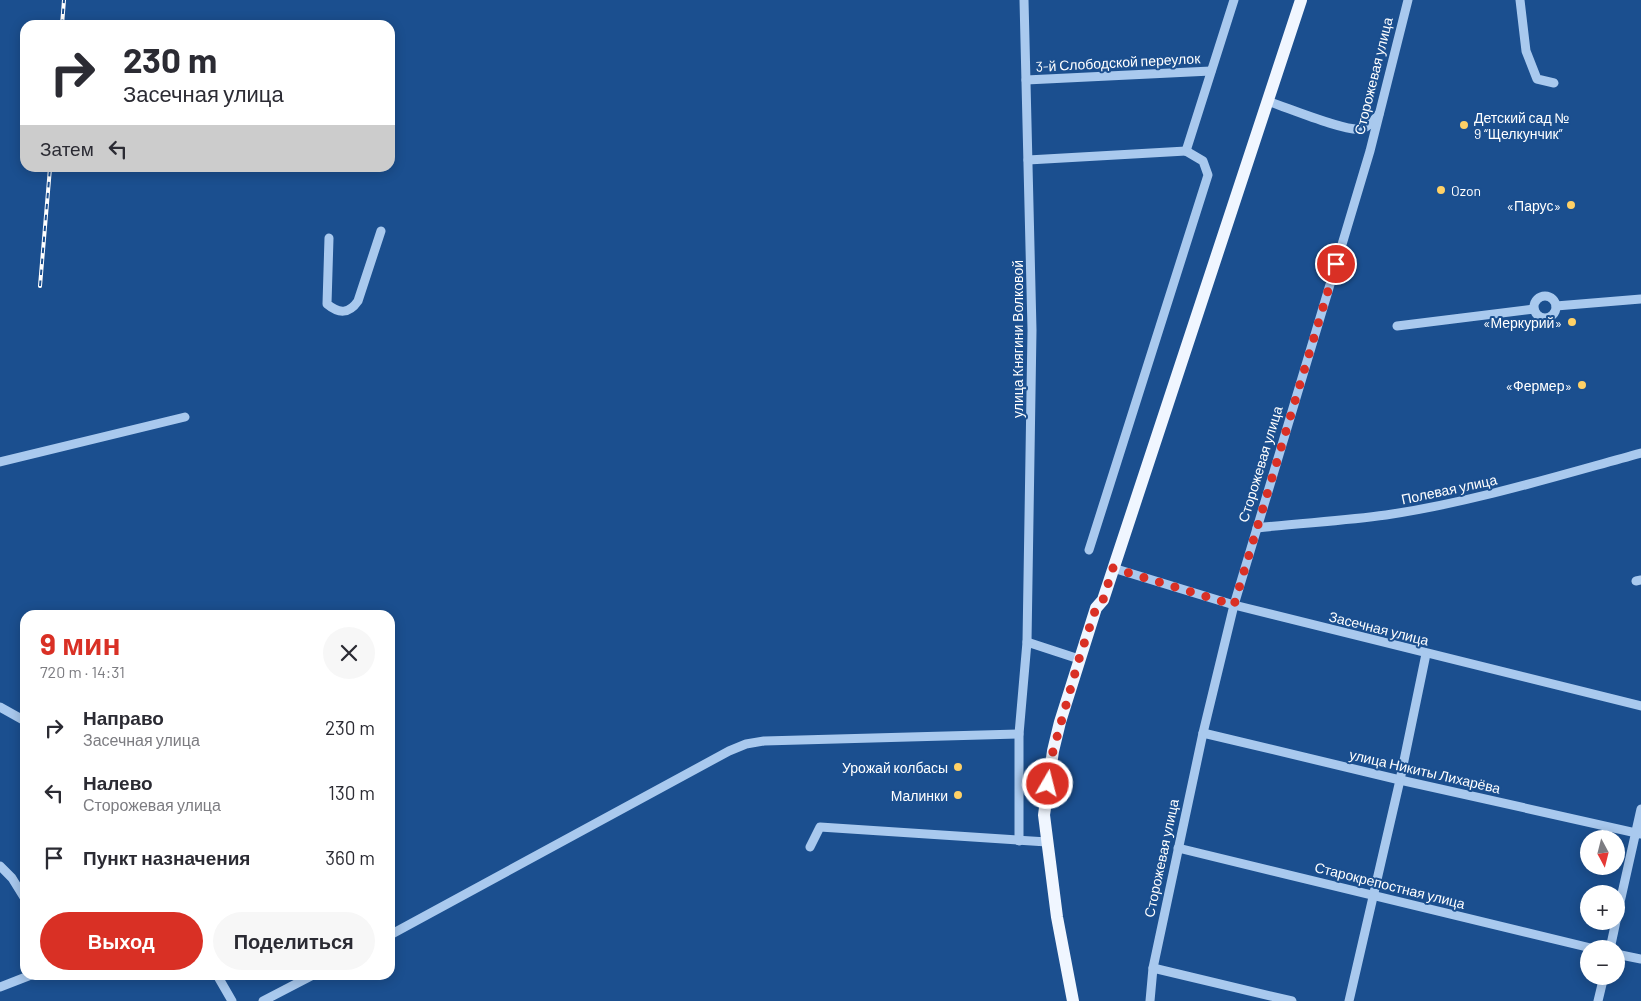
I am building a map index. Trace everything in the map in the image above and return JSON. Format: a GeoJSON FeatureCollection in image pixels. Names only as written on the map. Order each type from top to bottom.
{"type":"FeatureCollection","features":[{"type":"Feature","properties":{"kind":"main road"},"geometry":{"type":"LineString","coordinates":[[1073,1001],[1057,917],[1044,815],[1053,751],[1079,659],[1096,608],[1096,598],[1292,0]]}},
{"type":"Feature","properties":{"kind":"main road"},"geometry":{"type":"LineString","coordinates":[[1096,608],[1103,600],[1301,0]]}},
{"type":"Feature","properties":{"kind":"street","name":"улица Княгини Волковой"},"geometry":{"type":"LineString","coordinates":[[1019,841],[1019,734],[1027,642],[1032,330],[1024,0]]}},
{"type":"Feature","properties":{"kind":"street"},"geometry":{"type":"LineString","coordinates":[[1186,150],[1234,0]]}},
{"type":"Feature","properties":{"kind":"street","name":"Сторожевая улица"},"geometry":{"type":"LineString","coordinates":[[1150,1001],[1154,968],[1202,733],[1234,605],[1380,112],[1408,0]]}},
{"type":"Feature","properties":{"kind":"street"},"geometry":{"type":"LineString","coordinates":[[1520,0],[1526,51],[1536,79],[1554,83]]}},
{"type":"Feature","properties":{"kind":"street","name":"3-й Слободской переулок"},"geometry":{"type":"LineString","coordinates":[[1026,80],[1211,71]]}},
{"type":"Feature","properties":{"kind":"street"},"geometry":{"type":"LineString","coordinates":[[1267,100],[1320,120],[1354,129],[1367,127],[1380,112]]}},
{"type":"Feature","properties":{"kind":"street"},"geometry":{"type":"LineString","coordinates":[[1028,160],[1186,150],[1204,161],[1208,175],[1089,550]]}},
{"type":"Feature","properties":{"kind":"street"},"geometry":{"type":"LineString","coordinates":[[330,238],[327,304],[334,310],[342,311],[352,308],[358,301],[381,231]]}},
{"type":"Feature","properties":{"kind":"street"},"geometry":{"type":"LineString","coordinates":[[1544,297],[1553,300],[1556,306],[1554,313],[1546,318],[1540,317],[1534,309],[1537,300],[1544,297]]}},
{"type":"Feature","properties":{"kind":"street"},"geometry":{"type":"LineString","coordinates":[[1556,306],[1641,299]]}},
{"type":"Feature","properties":{"kind":"street"},"geometry":{"type":"LineString","coordinates":[[1397,326],[1534,309]]}},
{"type":"Feature","properties":{"kind":"street"},"geometry":{"type":"LineString","coordinates":[[0,462],[185,417]]}},
{"type":"Feature","properties":{"kind":"street","name":"Полевая улица"},"geometry":{"type":"LineString","coordinates":[[1257,528],[1386,515],[1449,503],[1515,489],[1641,453]]}},
{"type":"Feature","properties":{"kind":"street","name":"Засечная улица"},"geometry":{"type":"LineString","coordinates":[[1113,568],[1234,605],[1641,706]]}},
{"type":"Feature","properties":{"kind":"street"},"geometry":{"type":"LineString","coordinates":[[1027,642],[1079,659]]}},
{"type":"Feature","properties":{"kind":"street"},"geometry":{"type":"LineString","coordinates":[[1349,1001],[1400,780],[1426,654]]}},
{"type":"Feature","properties":{"kind":"street"},"geometry":{"type":"LineString","coordinates":[[0,707],[20,718]]}},
{"type":"Feature","properties":{"kind":"street","name":"улица Никиты Лихарёва"},"geometry":{"type":"LineString","coordinates":[[1202,733],[1400,780],[1638,833]]}},
{"type":"Feature","properties":{"kind":"street"},"geometry":{"type":"LineString","coordinates":[[395,932],[729,751],[746,744],[773,741],[1019,734]]}},
{"type":"Feature","properties":{"kind":"street"},"geometry":{"type":"LineString","coordinates":[[1625,885],[1638,833],[1641,809]]}},
{"type":"Feature","properties":{"kind":"street"},"geometry":{"type":"LineString","coordinates":[[810,848],[820,827],[1047,842]]}},
{"type":"Feature","properties":{"kind":"street","name":"Старокрепостная улица"},"geometry":{"type":"LineString","coordinates":[[1178,848],[1580,945]]}},
{"type":"Feature","properties":{"kind":"street"},"geometry":{"type":"LineString","coordinates":[[0,866],[12,878],[20,891]]}},
{"type":"Feature","properties":{"kind":"street"},"geometry":{"type":"LineString","coordinates":[[1625,956],[1641,959]]}},
{"type":"Feature","properties":{"kind":"street"},"geometry":{"type":"LineString","coordinates":[[1154,968],[1292,1001]]}},
{"type":"Feature","properties":{"kind":"street"},"geometry":{"type":"LineString","coordinates":[[0,987],[20,979]]}},
{"type":"Feature","properties":{"kind":"street"},"geometry":{"type":"LineString","coordinates":[[220,980],[232,1001]]}},
{"type":"Feature","properties":{"kind":"street"},"geometry":{"type":"LineString","coordinates":[[263,1001],[303,980]]}},
{"type":"Feature","properties":{"kind":"street"},"geometry":{"type":"LineString","coordinates":[[1598,1001],[1602,985]]}},
{"type":"Feature","properties":{"kind":"railway"},"geometry":{"type":"LineString","coordinates":[[62,20],[64,0]]}},
{"type":"Feature","properties":{"kind":"railway"},"geometry":{"type":"LineString","coordinates":[[40,286],[50,172]]}},
{"type":"Feature","properties":{"kind":"place","name":"Детский сад № 9 “Щелкунчик”"},"geometry":{"type":"Point","coordinates":[1464,125]}},
{"type":"Feature","properties":{"kind":"place","name":"Ozon"},"geometry":{"type":"Point","coordinates":[1441,190]}},
{"type":"Feature","properties":{"kind":"place","name":"«Парус»"},"geometry":{"type":"Point","coordinates":[1571,205]}},
{"type":"Feature","properties":{"kind":"place","name":"«Меркурий»"},"geometry":{"type":"Point","coordinates":[1572,322]}},
{"type":"Feature","properties":{"kind":"place","name":"«Фермер»"},"geometry":{"type":"Point","coordinates":[1582,385]}},
{"type":"Feature","properties":{"kind":"place","name":"Урожай колбасы"},"geometry":{"type":"Point","coordinates":[958,767]}},
{"type":"Feature","properties":{"kind":"place","name":"Малинки"},"geometry":{"type":"Point","coordinates":[958,795]}},
{"type":"Feature","properties":{"kind":"route"},"geometry":{"type":"LineString","coordinates":[[1048,784],[1060,722],[1096,608],[1103,600],[1113,568],[1234,605],[1336,264]]}}]}
